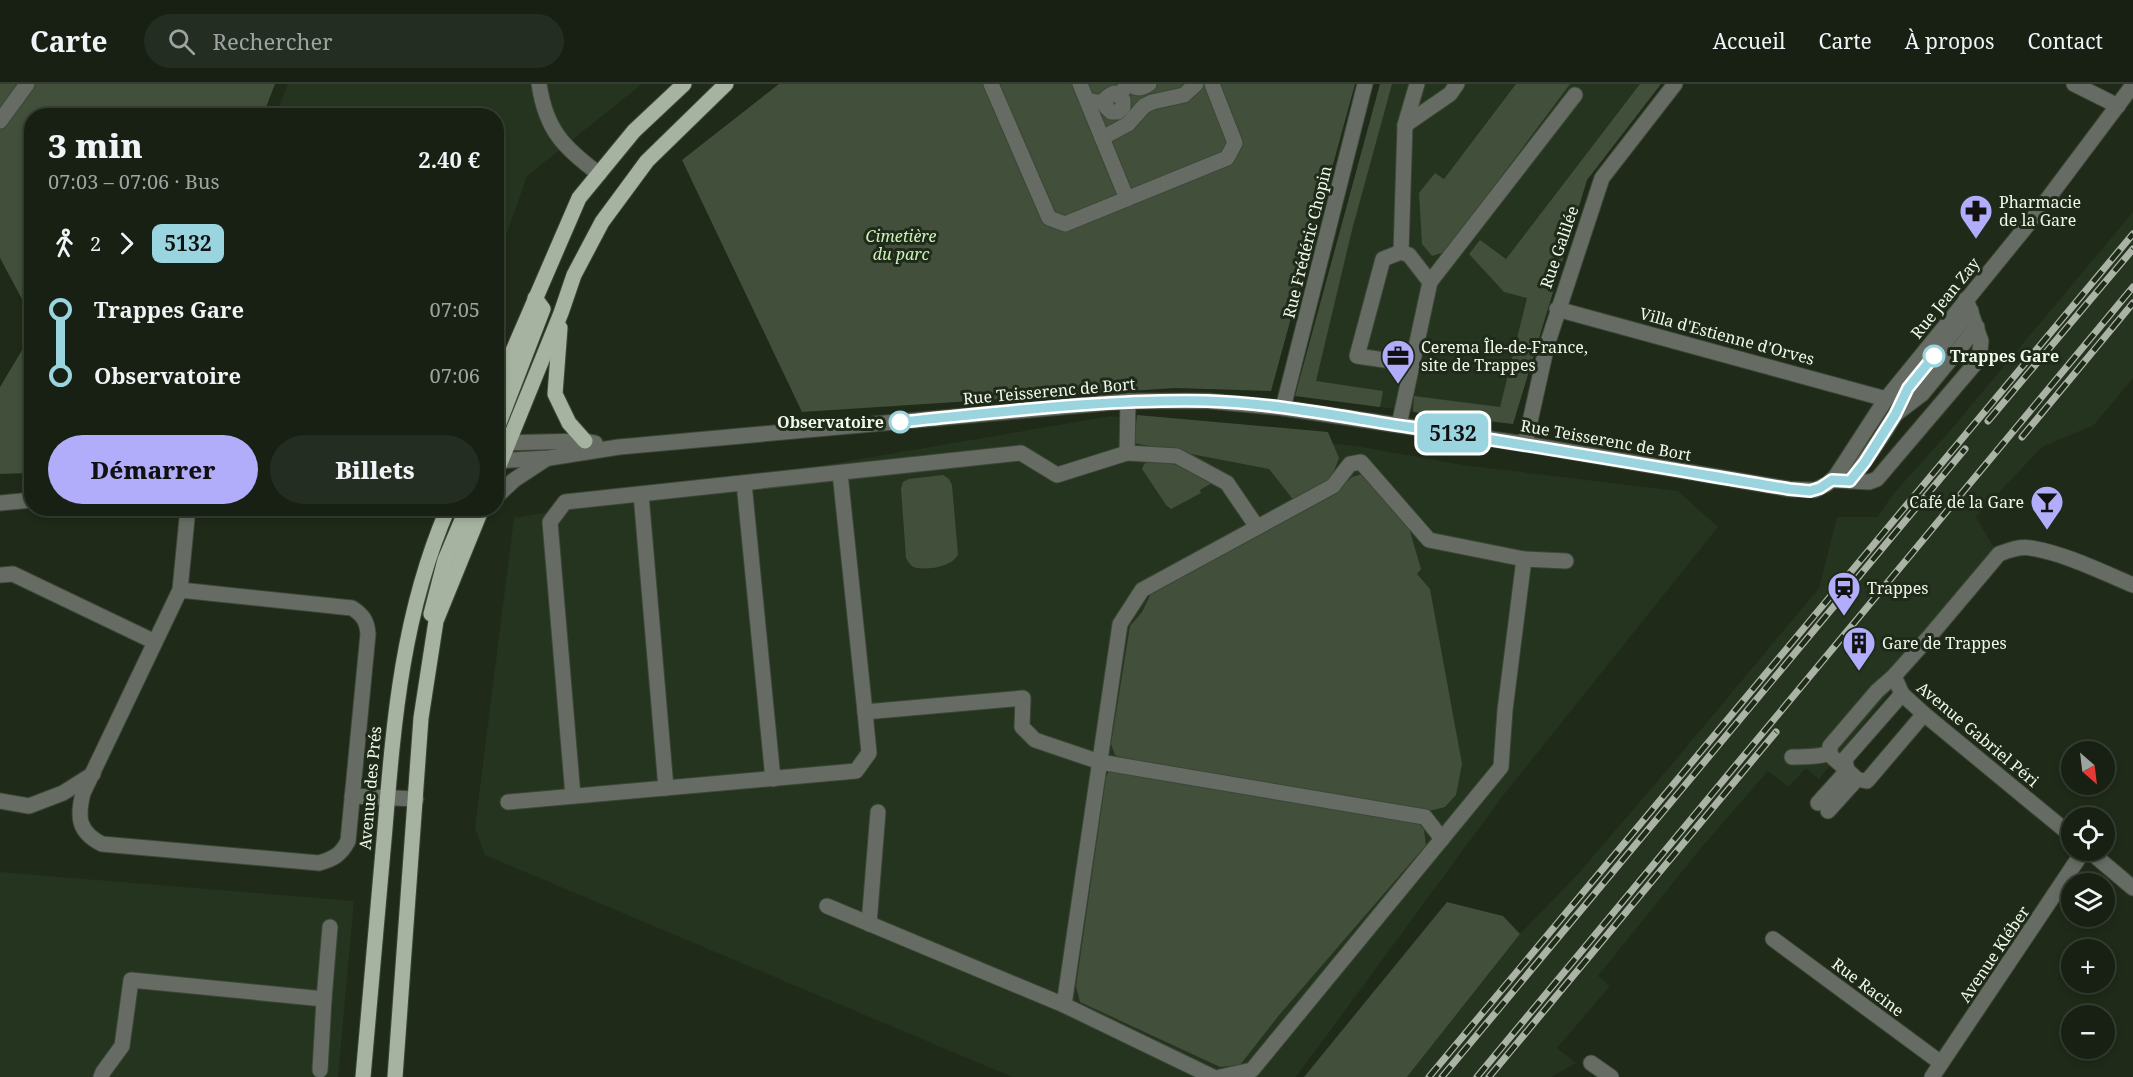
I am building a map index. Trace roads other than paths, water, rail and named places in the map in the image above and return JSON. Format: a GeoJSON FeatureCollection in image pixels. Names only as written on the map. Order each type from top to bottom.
{"type":"FeatureCollection","features":[{"type":"Feature","properties":{"kind":"main road"},"geometry":{"type":"LineString","coordinates":[[504,371],[579,198],[634,131],[684,84]]}},
{"type":"Feature","properties":{"kind":"main road"},"geometry":{"type":"LineString","coordinates":[[504,444],[561,313],[574,275],[602,222],[647,161],[726,84]]}},
{"type":"Feature","properties":{"kind":"main road"},"geometry":{"type":"LineString","coordinates":[[504,410],[543,309],[535,298]]}},
{"type":"Feature","properties":{"kind":"main road"},"geometry":{"type":"LineString","coordinates":[[561,313],[555,394],[569,423],[585,441]]}},
{"type":"Feature","properties":{"kind":"main road","name":"Avenue des Prés"},"geometry":{"type":"LineString","coordinates":[[363,1077],[393,722],[403,656],[442,516]]}},
{"type":"Feature","properties":{"kind":"main road"},"geometry":{"type":"LineString","coordinates":[[396,1077],[421,718],[436,621],[476,516]]}},
{"type":"Feature","properties":{"kind":"street"},"geometry":{"type":"LineString","coordinates":[[0,121],[27,84]]}},
{"type":"Feature","properties":{"kind":"street"},"geometry":{"type":"LineString","coordinates":[[539,84],[543,107],[569,152],[599,174]]}},
{"type":"Feature","properties":{"kind":"street"},"geometry":{"type":"LineString","coordinates":[[991,84],[1049,218],[1065,224],[1227,158],[1235,143],[1212,84]]}},
{"type":"Feature","properties":{"kind":"street"},"geometry":{"type":"LineString","coordinates":[[1080,84],[1127,199]]}},
{"type":"Feature","properties":{"kind":"street"},"geometry":{"type":"LineString","coordinates":[[1087,100],[1100,103],[1112,98],[1129,84],[1140,89],[1149,84]]}},
{"type":"Feature","properties":{"kind":"street"},"geometry":{"type":"LineString","coordinates":[[1102,138],[1128,124],[1144,106],[1184,95],[1196,84]]}},
{"type":"Feature","properties":{"kind":"street","name":"Rue Frédéric Chopin"},"geometry":{"type":"LineString","coordinates":[[1283,408],[1365,84]]}},
{"type":"Feature","properties":{"kind":"street"},"geometry":{"type":"LineString","coordinates":[[1401,252],[1405,125],[1417,84]]}},
{"type":"Feature","properties":{"kind":"street"},"geometry":{"type":"LineString","coordinates":[[1405,125],[1450,94],[1457,84]]}},
{"type":"Feature","properties":{"kind":"street","name":"Rue Galilée"},"geometry":{"type":"LineString","coordinates":[[1525,444],[1546,345],[1602,178],[1675,84]]}},
{"type":"Feature","properties":{"kind":"street"},"geometry":{"type":"LineString","coordinates":[[2074,84],[2118,106]]}},
{"type":"Feature","properties":{"kind":"street","name":"Rue Jean Zay"},"geometry":{"type":"LineString","coordinates":[[1832,480],[1886,399],[1968,305],[2133,85]]}},
{"type":"Feature","properties":{"kind":"street"},"geometry":{"type":"LineString","coordinates":[[1399,425],[1430,282],[1575,95]]}},
{"type":"Feature","properties":{"kind":"street"},"geometry":{"type":"LineString","coordinates":[[1413,364],[1357,356],[1383,259],[1401,252],[1408,255],[1430,282]]}},
{"type":"Feature","properties":{"kind":"street"},"geometry":{"type":"LineString","coordinates":[[1832,480],[1869,482],[1877,479],[1979,359],[1982,340],[1968,305]]}},
{"type":"Feature","properties":{"kind":"street"},"geometry":{"type":"LineString","coordinates":[[1850,481],[1895,415],[1908,388],[1968,305]]}},
{"type":"Feature","properties":{"kind":"street","name":"Villa d'Estienne d'Orves"},"geometry":{"type":"LineString","coordinates":[[1557,309],[1886,399]]}},
{"type":"Feature","properties":{"kind":"street"},"geometry":{"type":"LineString","coordinates":[[1895,415],[1922,394],[1977,327]]}},
{"type":"Feature","properties":{"kind":"street"},"geometry":{"type":"LineString","coordinates":[[1127,453],[1128,401]]}},
{"type":"Feature","properties":{"kind":"street","name":"Rue Teisserenc de Bort"},"geometry":{"type":"LineString","coordinates":[[504,455],[549,458],[619,447],[1128,401],[1209,401],[1283,408],[1525,444],[1789,489],[1815,490],[1832,480]]}},
{"type":"Feature","properties":{"kind":"street","name":"Rue Teisserenc de Bort"},"geometry":{"type":"LineString","coordinates":[[504,454],[585,441],[619,447]]}},
{"type":"Feature","properties":{"kind":"street"},"geometry":{"type":"LineString","coordinates":[[573,796],[550,522],[565,502],[1021,453],[1057,475],[1127,453],[1177,456],[1227,483],[1257,527]]}},
{"type":"Feature","properties":{"kind":"street"},"geometry":{"type":"LineString","coordinates":[[504,490],[514,480],[549,458]]}},
{"type":"Feature","properties":{"kind":"street"},"geometry":{"type":"LineString","coordinates":[[1064,1005],[1120,624],[1142,590],[1333,486],[1350,464],[1361,462],[1429,540],[1524,558],[1566,561]]}},
{"type":"Feature","properties":{"kind":"street"},"geometry":{"type":"LineString","coordinates":[[508,802],[856,771],[869,753],[840,473]]}},
{"type":"Feature","properties":{"kind":"street"},"geometry":{"type":"LineString","coordinates":[[744,483],[773,779]]}},
{"type":"Feature","properties":{"kind":"street"},"geometry":{"type":"LineString","coordinates":[[641,494],[666,788]]}},
{"type":"Feature","properties":{"kind":"street"},"geometry":{"type":"LineString","coordinates":[[0,503],[24,501]]}},
{"type":"Feature","properties":{"kind":"street"},"geometry":{"type":"LineString","coordinates":[[180,590],[352,608],[362,614],[367,624],[368,634],[348,841],[343,852],[332,859],[319,863],[102,844],[92,839],[80,821],[79,808],[83,793],[180,590],[187,516]]}},
{"type":"Feature","properties":{"kind":"street","name":"Avenue Gabriel Péri"},"geometry":{"type":"LineString","coordinates":[[2061,827],[1924,714],[1902,694],[1894,676],[1999,554],[2019,548],[2030,548],[2085,565],[2133,585]]}},
{"type":"Feature","properties":{"kind":"street"},"geometry":{"type":"LineString","coordinates":[[1220,1077],[1252,1070],[1501,767],[1505,710],[1524,558]]}},
{"type":"Feature","properties":{"kind":"street"},"geometry":{"type":"LineString","coordinates":[[0,575],[13,574],[155,642]]}},
{"type":"Feature","properties":{"kind":"street"},"geometry":{"type":"LineString","coordinates":[[1894,676],[1877,691],[1830,746],[1830,755],[1852,775],[1867,781],[1924,714]]}},
{"type":"Feature","properties":{"kind":"street"},"geometry":{"type":"LineString","coordinates":[[1852,775],[1845,759],[1902,694]]}},
{"type":"Feature","properties":{"kind":"street"},"geometry":{"type":"LineString","coordinates":[[865,712],[1023,698],[1022,727],[1035,740],[1100,762],[1425,817],[1442,839]]}},
{"type":"Feature","properties":{"kind":"street"},"geometry":{"type":"LineString","coordinates":[[1792,757],[1816,758],[1830,753]]}},
{"type":"Feature","properties":{"kind":"street"},"geometry":{"type":"LineString","coordinates":[[0,801],[29,806],[63,792],[93,774]]}},
{"type":"Feature","properties":{"kind":"street"},"geometry":{"type":"LineString","coordinates":[[1823,807],[1852,775]]}},
{"type":"Feature","properties":{"kind":"street"},"geometry":{"type":"LineString","coordinates":[[352,796],[416,799]]}},
{"type":"Feature","properties":{"kind":"street"},"geometry":{"type":"LineString","coordinates":[[869,924],[878,812]]}},
{"type":"Feature","properties":{"kind":"street","name":"Avenue Kléber"},"geometry":{"type":"LineString","coordinates":[[1932,1077],[2077,861]]}},
{"type":"Feature","properties":{"kind":"street"},"geometry":{"type":"LineString","coordinates":[[2101,861],[2133,888]]}},
{"type":"Feature","properties":{"kind":"street"},"geometry":{"type":"LineString","coordinates":[[827,906],[1064,1005],[1213,1077]]}},
{"type":"Feature","properties":{"kind":"street"},"geometry":{"type":"LineString","coordinates":[[320,1070],[330,927]]}},
{"type":"Feature","properties":{"kind":"street","name":"Rue Racine"},"geometry":{"type":"LineString","coordinates":[[1773,939],[1941,1063]]}},
{"type":"Feature","properties":{"kind":"street"},"geometry":{"type":"LineString","coordinates":[[102,1074],[122,1046],[130,980],[324,999]]}},
{"type":"Feature","properties":{"kind":"street"},"geometry":{"type":"LineString","coordinates":[[1591,1063],[1611,1077]]}},
{"type":"Feature","properties":{"kind":"railway"},"geometry":{"type":"LineString","coordinates":[[1429,1077],[2133,234]]}},
{"type":"Feature","properties":{"kind":"railway"},"geometry":{"type":"LineString","coordinates":[[1988,421],[2133,249]]}},
{"type":"Feature","properties":{"kind":"railway"},"geometry":{"type":"LineString","coordinates":[[1477,1077],[2133,287]]}},
{"type":"Feature","properties":{"kind":"railway"},"geometry":{"type":"LineString","coordinates":[[2022,437],[2133,303]]}},
{"type":"Feature","properties":{"kind":"railway"},"geometry":{"type":"LineString","coordinates":[[1442,1077],[1965,449]]}},
{"type":"Feature","properties":{"kind":"railway"},"geometry":{"type":"LineString","coordinates":[[1489,1077],[1776,732]]}},
{"type":"Feature","properties":{"kind":"place","name":"Pharmacie de la Gare"},"geometry":{"type":"Point","coordinates":[1976,240]}},
{"type":"Feature","properties":{"kind":"place","name":"Trappes Gare"},"geometry":{"type":"Point","coordinates":[1934,356]}},
{"type":"Feature","properties":{"kind":"place","name":"Cerema Île-de-France, site de Trappes"},"geometry":{"type":"Point","coordinates":[1398,385]}},
{"type":"Feature","properties":{"kind":"place","name":"Observatoire"},"geometry":{"type":"Point","coordinates":[900,422]}},
{"type":"Feature","properties":{"kind":"place","name":"Café de la Gare"},"geometry":{"type":"Point","coordinates":[2047,531]}},
{"type":"Feature","properties":{"kind":"place","name":"Trappes"},"geometry":{"type":"Point","coordinates":[1844,617]}},
{"type":"Feature","properties":{"kind":"place","name":"Gare de Trappes"},"geometry":{"type":"Point","coordinates":[1859,672]}},
{"type":"Feature","properties":{"kind":"park label","name":"Cimetière du parc"},"geometry":{"type":"Point","coordinates":[901,245]}}]}
